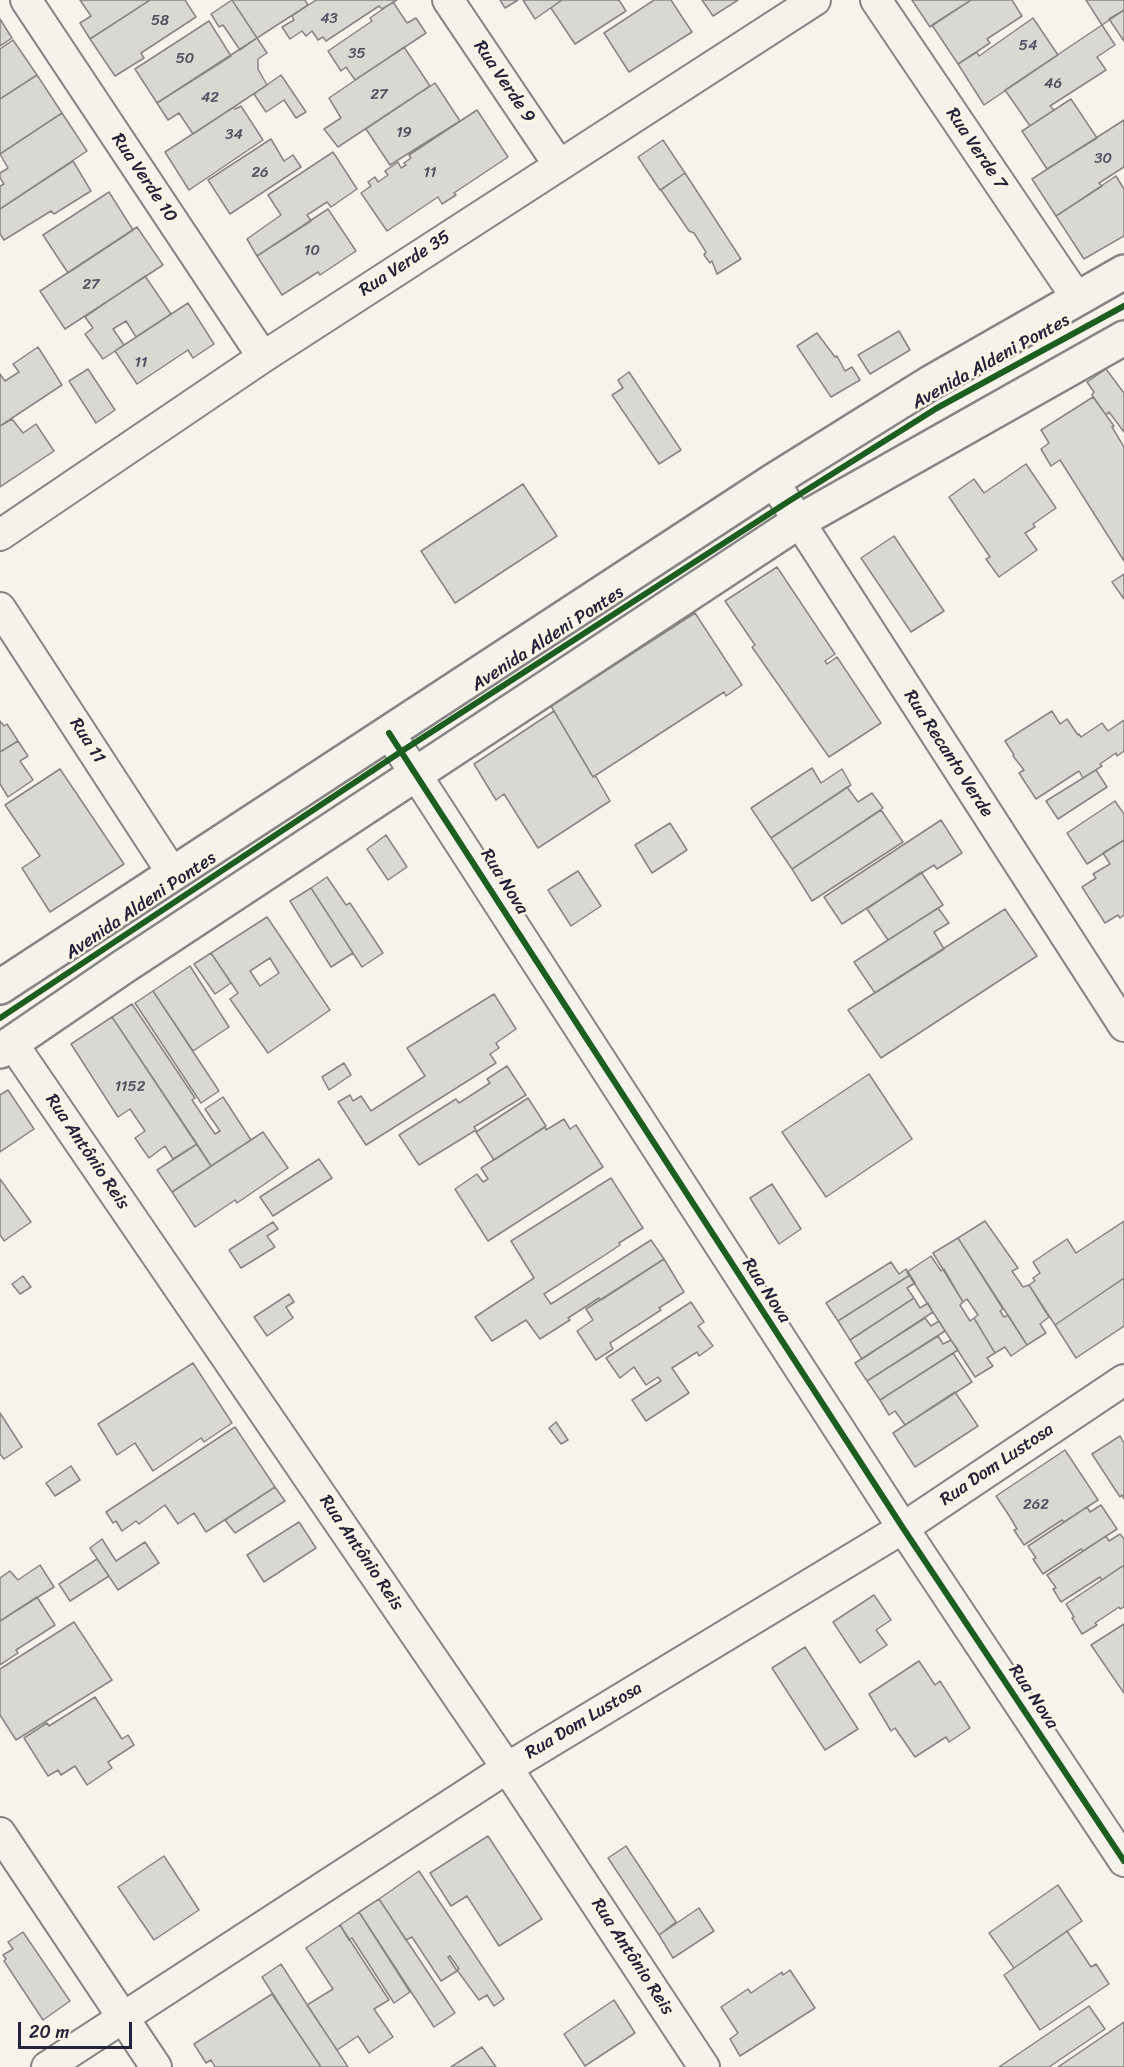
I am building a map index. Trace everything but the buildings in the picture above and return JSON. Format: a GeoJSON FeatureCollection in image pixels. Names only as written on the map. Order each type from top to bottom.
{"type":"FeatureCollection","features":[{"type":"Feature","properties":{"kind":"main road","name":"Avenida Aldeni Pontes"},"geometry":{"type":"LineString","coordinates":[[0,987],[773,481],[930,383],[1124,272]]}},
{"type":"Feature","properties":{"kind":"main road"},"geometry":{"type":"LineString","coordinates":[[6,1047],[123,967],[798,522],[1124,338]]}},
{"type":"Feature","properties":{"kind":"street","name":"Rua Verde 10"},"geometry":{"type":"LineString","coordinates":[[26,0],[263,357]]}},
{"type":"Feature","properties":{"kind":"street","name":"Rua Verde 9"},"geometry":{"type":"LineString","coordinates":[[448,0],[559,165]]}},
{"type":"Feature","properties":{"kind":"street","name":"Rua Verde 35"},"geometry":{"type":"LineString","coordinates":[[0,535],[263,357],[815,0]]}},
{"type":"Feature","properties":{"kind":"street","name":"Rua Verde 7"},"geometry":{"type":"LineString","coordinates":[[876,0],[1077,298]]}},
{"type":"Feature","properties":{"kind":"street","name":"Rua Recanto Verde"},"geometry":{"type":"LineString","coordinates":[[773,481],[1124,1026]]}},
{"type":"Feature","properties":{"kind":"street","name":"Rua 11"},"geometry":{"type":"LineString","coordinates":[[0,608],[173,874]]}},
{"type":"Feature","properties":{"kind":"street","name":"Rua Nova"},"geometry":{"type":"LineString","coordinates":[[389,733],[657,1151],[1124,1862]]}},
{"type":"Feature","properties":{"kind":"street","name":"Rua Antônio Reis"},"geometry":{"type":"LineString","coordinates":[[6,1047],[507,1768],[704,2067]]}},
{"type":"Feature","properties":{"kind":"street","name":"Rua Dom Lustosa"},"geometry":{"type":"LineString","coordinates":[[47,2067],[507,1768],[903,1528],[1124,1380]]}},
{"type":"Feature","properties":{"kind":"street"},"geometry":{"type":"LineString","coordinates":[[0,1833],[156,2067]]}},
{"type":"Feature","properties":{"kind":"cycle path"},"geometry":{"type":"LineString","coordinates":[[0,1018],[402,751],[786,503],[937,408],[1124,306]]}},
{"type":"Feature","properties":{"kind":"cycle path"},"geometry":{"type":"LineString","coordinates":[[389,733],[903,1528],[1124,1861]]}}]}
